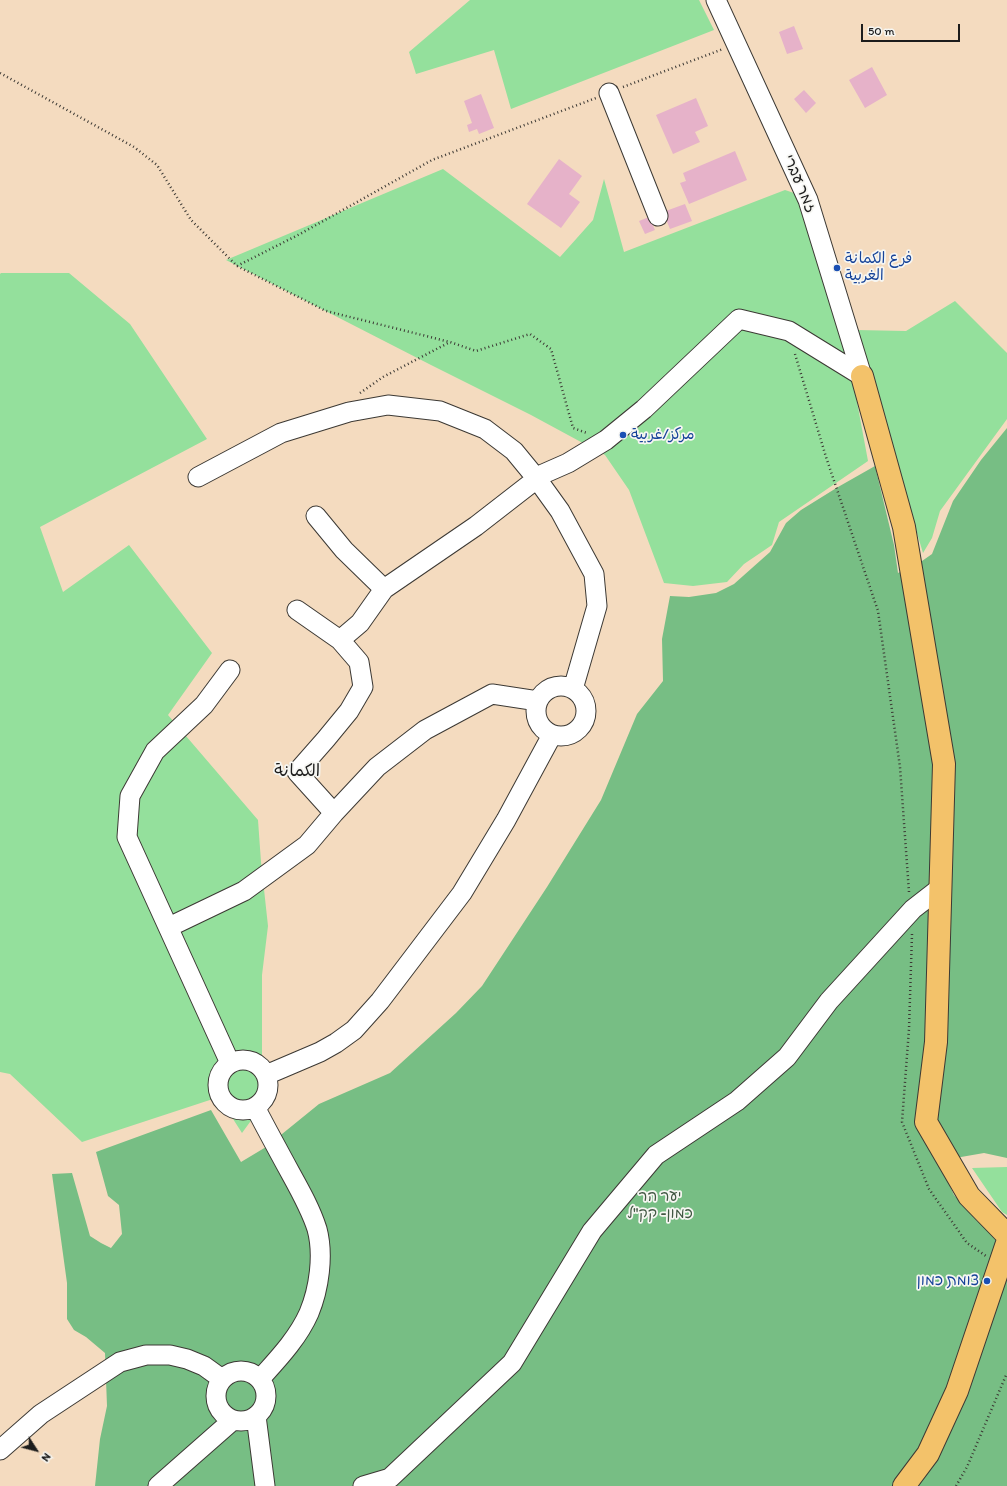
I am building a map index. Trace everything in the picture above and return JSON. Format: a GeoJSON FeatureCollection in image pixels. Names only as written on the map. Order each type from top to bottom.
{"type":"FeatureCollection","features":[{"type":"Feature","properties":{"kind":"main road"},"geometry":{"type":"LineString","coordinates":[[862,376],[904,527],[944,764],[936,1042],[926,1122],[969,1196],[1007,1235]]}},
{"type":"Feature","properties":{"kind":"main road"},"geometry":{"type":"LineString","coordinates":[[904,1486],[928,1454],[957,1391],[1007,1243]]}},
{"type":"Feature","properties":{"kind":"street","name":"זמר עברי"},"geometry":{"type":"LineString","coordinates":[[716,0],[808,200],[862,376]]}},
{"type":"Feature","properties":{"kind":"street"},"geometry":{"type":"LineString","coordinates":[[609,92],[658,216]]}},
{"type":"Feature","properties":{"kind":"street"},"geometry":{"type":"LineString","coordinates":[[340,640],[360,623],[384,589],[476,526],[543,474],[568,463],[606,440],[644,408],[740,319],[789,331],[862,376]]}},
{"type":"Feature","properties":{"kind":"street"},"geometry":{"type":"LineString","coordinates":[[198,477],[281,432],[348,412],[388,405],[440,411],[485,429],[514,451],[537,479],[560,511],[594,574],[597,606],[574,689]]}},
{"type":"Feature","properties":{"kind":"street"},"geometry":{"type":"LineString","coordinates":[[316,516],[344,550],[384,589]]}},
{"type":"Feature","properties":{"kind":"street"},"geometry":{"type":"LineString","coordinates":[[297,610],[340,640],[359,662],[363,687],[349,711],[297,772],[334,813]]}},
{"type":"Feature","properties":{"kind":"street"},"geometry":{"type":"LineString","coordinates":[[230,670],[204,705],[155,751],[130,796],[126,837],[169,927],[230,1063]]}},
{"type":"Feature","properties":{"kind":"street"},"geometry":{"type":"LineString","coordinates":[[557,686],[565,686],[574,689],[580,694],[587,710],[584,722],[576,731],[569,735],[561,737],[552,735],[540,725],[537,718],[536,710],[538,701],[546,692],[557,686]]}},
{"type":"Feature","properties":{"kind":"street"},"geometry":{"type":"LineString","coordinates":[[169,927],[244,891],[307,846],[334,813],[377,767],[425,730],[492,694],[538,701]]}},
{"type":"Feature","properties":{"kind":"street"},"geometry":{"type":"LineString","coordinates":[[266,1075],[320,1052],[336,1043],[354,1030],[380,1001],[462,893],[506,820],[552,735]]}},
{"type":"Feature","properties":{"kind":"street"},"geometry":{"type":"LineString","coordinates":[[363,1486],[390,1478],[512,1363],[592,1230],[656,1155],[737,1101],[787,1057],[829,1002],[913,909],[940,888]]}},
{"type":"Feature","properties":{"kind":"street"},"geometry":{"type":"LineString","coordinates":[[238,1060],[247,1060],[255,1063],[262,1068],[266,1075],[268,1084],[264,1100],[251,1110],[235,1110],[227,1106],[218,1092],[218,1080],[224,1069],[230,1063],[238,1060]]}},
{"type":"Feature","properties":{"kind":"street"},"geometry":{"type":"LineString","coordinates":[[255,1108],[309,1207],[317,1231],[320,1248],[320,1270],[315,1294],[308,1314],[283,1353],[260,1379]]}},
{"type":"Feature","properties":{"kind":"street"},"geometry":{"type":"LineString","coordinates":[[0,1450],[42,1414],[120,1362],[146,1355],[170,1355],[187,1359],[204,1366],[222,1379]]}},
{"type":"Feature","properties":{"kind":"street"},"geometry":{"type":"LineString","coordinates":[[237,1371],[245,1371],[260,1379],[266,1390],[266,1403],[256,1416],[241,1422],[226,1416],[220,1410],[216,1395],[218,1386],[222,1379],[237,1371]]}},
{"type":"Feature","properties":{"kind":"street"},"geometry":{"type":"LineString","coordinates":[[256,1416],[265,1486]]}},
{"type":"Feature","properties":{"kind":"street"},"geometry":{"type":"LineString","coordinates":[[158,1486],[233,1420]]}},
{"type":"Feature","properties":{"kind":"path"},"geometry":{"type":"LineString","coordinates":[[237,266],[300,234],[432,160],[737,44]]}},
{"type":"Feature","properties":{"kind":"path"},"geometry":{"type":"LineString","coordinates":[[0,73],[134,147],[157,165],[191,220],[237,266],[326,312],[450,342],[476,351],[530,334],[551,349],[573,428],[606,440]]}},
{"type":"Feature","properties":{"kind":"path"},"geometry":{"type":"LineString","coordinates":[[789,331],[826,457],[878,611],[900,767],[909,896],[913,909],[909,1029],[902,1122],[929,1189],[967,1243],[1000,1264]]}},
{"type":"Feature","properties":{"kind":"path"},"geometry":{"type":"LineString","coordinates":[[357,395],[383,377],[450,342]]}},
{"type":"Feature","properties":{"kind":"path"},"geometry":{"type":"LineString","coordinates":[[956,1486],[967,1467],[1007,1373]]}},
{"type":"Feature","properties":{"kind":"green space"},"geometry":{"type":"Polygon","coordinates":[[[470,0],[699,0],[714,30],[511,109],[494,50],[416,74],[409,52],[470,0]]]}},
{"type":"Feature","properties":{"kind":"green space"},"geometry":{"type":"Polygon","coordinates":[[[443,169],[560,257],[593,220],[604,179],[624,252],[785,190],[797,194],[849,359],[868,461],[779,522],[772,545],[744,564],[727,582],[693,586],[664,583],[629,490],[605,455],[531,415],[226,260],[443,169]]]}},
{"type":"Feature","properties":{"kind":"green space"},"geometry":{"type":"Polygon","coordinates":[[[1,273],[69,273],[130,324],[207,439],[40,527],[63,592],[129,545],[212,653],[168,715],[258,820],[268,926],[262,975],[262,1059],[258,1111],[242,1133],[219,1097],[82,1142],[10,1074],[0,1072],[1,273]]]}},
{"type":"Feature","properties":{"kind":"green space"},"geometry":{"type":"Polygon","coordinates":[[[955,301],[1007,353],[1007,419],[940,511],[932,538],[923,553],[856,330],[906,331],[955,301]]]}},
{"type":"Feature","properties":{"kind":"green space","name":"יער הר כמון- קק\"ל"},"geometry":{"type":"Polygon","coordinates":[[[1007,428],[1007,1158],[984,1153],[938,1161],[954,1195],[977,1221],[1007,1246],[1007,1486],[95,1486],[100,1439],[107,1406],[105,1353],[86,1337],[74,1330],[67,1319],[67,1283],[52,1174],[72,1173],[90,1236],[111,1248],[122,1234],[119,1205],[108,1196],[96,1152],[211,1110],[241,1162],[266,1147],[319,1104],[390,1073],[456,1013],[482,986],[547,887],[601,800],[637,714],[663,681],[662,639],[670,596],[689,597],[716,593],[734,584],[770,552],[786,523],[801,510],[875,466],[894,545],[898,573],[922,561],[932,554],[953,501],[981,460],[1007,428]]]}},
{"type":"Feature","properties":{"kind":"green space"},"geometry":{"type":"Polygon","coordinates":[[[1007,1167],[1007,1215],[1002,1212],[972,1168],[1007,1167]]]}},
{"type":"Feature","properties":{"kind":"building"},"geometry":{"type":"Polygon","coordinates":[[[794,26],[803,49],[787,54],[779,32],[794,26]]]}},
{"type":"Feature","properties":{"kind":"building"},"geometry":{"type":"Polygon","coordinates":[[[872,67],[887,95],[865,108],[849,80],[872,67]]]}},
{"type":"Feature","properties":{"kind":"building"},"geometry":{"type":"Polygon","coordinates":[[[804,90],[816,103],[806,113],[794,99],[804,90]]]}},
{"type":"Feature","properties":{"kind":"building"},"geometry":{"type":"Polygon","coordinates":[[[481,94],[494,128],[479,134],[477,129],[469,132],[467,125],[472,123],[464,101],[481,94]]]}},
{"type":"Feature","properties":{"kind":"building"},"geometry":{"type":"Polygon","coordinates":[[[696,98],[708,126],[695,132],[700,142],[673,154],[656,115],[696,98]]]}},
{"type":"Feature","properties":{"kind":"building"},"geometry":{"type":"Polygon","coordinates":[[[735,151],[747,180],[689,204],[680,183],[686,181],[683,173],[735,151]]]}},
{"type":"Feature","properties":{"kind":"building"},"geometry":{"type":"Polygon","coordinates":[[[559,159],[582,176],[569,194],[580,202],[561,228],[527,204],[559,159]]]}},
{"type":"Feature","properties":{"kind":"building"},"geometry":{"type":"Polygon","coordinates":[[[685,204],[692,221],[670,229],[663,212],[685,204]]]}},
{"type":"Feature","properties":{"kind":"building"},"geometry":{"type":"Polygon","coordinates":[[[649,217],[655,230],[645,234],[639,221],[649,217]]]}},
{"type":"Feature","properties":{"kind":"place","name":"فرع الكمانة الغربية"},"geometry":{"type":"Point","coordinates":[837,268]}},
{"type":"Feature","properties":{"kind":"place","name":"مركز/غربية"},"geometry":{"type":"Point","coordinates":[623,435]}},
{"type":"Feature","properties":{"kind":"place","name":"צומת כמון"},"geometry":{"type":"Point","coordinates":[987,1281]}},
{"type":"Feature","properties":{"kind":"district","name":"الكمانة"},"geometry":{"type":"Point","coordinates":[297,772]}}]}
